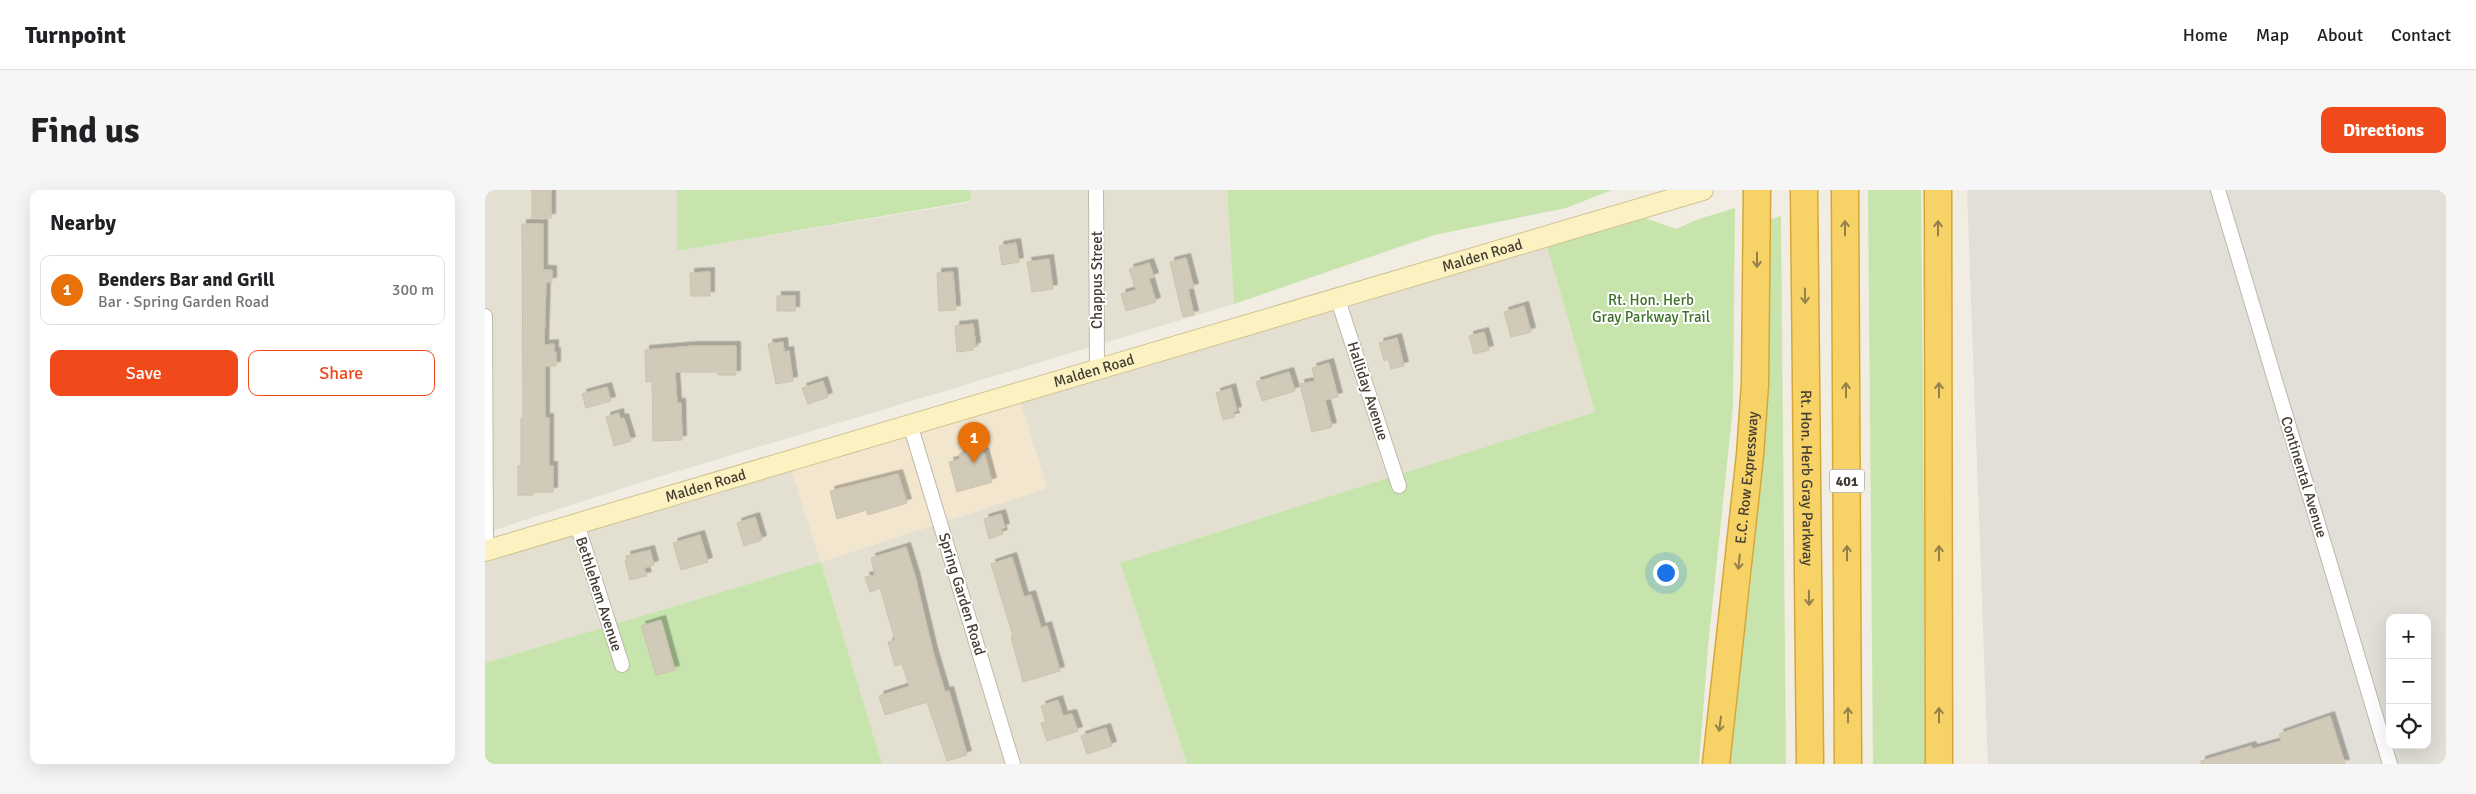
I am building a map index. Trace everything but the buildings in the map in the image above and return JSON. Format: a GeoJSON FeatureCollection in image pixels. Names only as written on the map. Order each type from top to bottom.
{"type":"FeatureCollection","features":[{"type":"Feature","properties":{"kind":"highway"},"geometry":{"type":"LineString","coordinates":[[1938,190],[1939,764]]}},
{"type":"Feature","properties":{"kind":"highway","name":"401"},"geometry":{"type":"LineString","coordinates":[[1845,194],[1848,764]]}},
{"type":"Feature","properties":{"kind":"highway","name":"E.C. Row Expressway"},"geometry":{"type":"LineString","coordinates":[[1715,764],[1751,446],[1757,314],[1757,201]]}},
{"type":"Feature","properties":{"kind":"highway","name":"Rt. Hon. Herb Gray Parkway"},"geometry":{"type":"LineString","coordinates":[[1804,201],[1811,764]]}},
{"type":"Feature","properties":{"kind":"main road","name":"Malden Road"},"geometry":{"type":"LineString","coordinates":[[486,551],[1337,297],[1703,190]]}},
{"type":"Feature","properties":{"kind":"street","name":"Chappus Street"},"geometry":{"type":"LineString","coordinates":[[1096,190],[1097,369]]}},
{"type":"Feature","properties":{"kind":"street","name":"Continental Avenue"},"geometry":{"type":"LineString","coordinates":[[2218,190],[2390,764]]}},
{"type":"Feature","properties":{"kind":"street","name":"Halliday Avenue"},"geometry":{"type":"LineString","coordinates":[[1337,297],[1399,486]]}},
{"type":"Feature","properties":{"kind":"street"},"geometry":{"type":"LineString","coordinates":[[485,316],[486,551]]}},
{"type":"Feature","properties":{"kind":"street","name":"Spring Garden Road"},"geometry":{"type":"LineString","coordinates":[[910,424],[1013,764]]}},
{"type":"Feature","properties":{"kind":"street","name":"Bethlehem Avenue"},"geometry":{"type":"LineString","coordinates":[[577,524],[622,665]]}},
{"type":"Feature","properties":{"kind":"shaded area"},"geometry":{"type":"Polygon","coordinates":[[[485,190],[677,190],[678,251],[971,202],[970,190],[1227,190],[1234,304],[642,482],[485,533],[485,190]]]}},
{"type":"Feature","properties":{"kind":"shaded area"},"geometry":{"type":"Polygon","coordinates":[[[1967,190],[2446,190],[2446,764],[1988,764],[1967,190]]]}},
{"type":"Feature","properties":{"kind":"shaded area"},"geometry":{"type":"Polygon","coordinates":[[[1544,237],[1595,412],[1120,563],[1187,764],[882,764],[821,562],[1047,488],[1017,392],[1544,237]]]}},
{"type":"Feature","properties":{"kind":"shaded area"},"geometry":{"type":"Polygon","coordinates":[[[1017,392],[1047,488],[821,562],[788,460],[1017,392]]]}},
{"type":"Feature","properties":{"kind":"shaded area"},"geometry":{"type":"Polygon","coordinates":[[[788,460],[821,562],[485,663],[485,550],[788,460]]]}},
{"type":"Feature","properties":{"kind":"green space"},"geometry":{"type":"Polygon","coordinates":[[[677,190],[970,190],[971,201],[677,251],[677,190]]]}},
{"type":"Feature","properties":{"kind":"green space"},"geometry":{"type":"Polygon","coordinates":[[[1227,190],[1612,190],[1566,208],[1434,235],[1234,304],[1227,190]]]}},
{"type":"Feature","properties":{"kind":"green space"},"geometry":{"type":"Polygon","coordinates":[[[1868,190],[1921,190],[1926,764],[1873,764],[1868,190]]]}},
{"type":"Feature","properties":{"kind":"green space","name":"Rt. Hon. Herb Gray Parkway Trail"},"geometry":{"type":"Polygon","coordinates":[[[1735,208],[1733,406],[1708,647],[1699,764],[1187,764],[1120,563],[1595,412],[1544,237],[1628,212],[1676,229],[1696,220],[1735,208]]]}},
{"type":"Feature","properties":{"kind":"green space"},"geometry":{"type":"Polygon","coordinates":[[[1781,216],[1786,764],[1730,764],[1731,731],[1752,574],[1767,381],[1766,221],[1781,216]]]}},
{"type":"Feature","properties":{"kind":"green space"},"geometry":{"type":"Polygon","coordinates":[[[821,562],[882,764],[485,764],[485,663],[821,562]]]}},
{"type":"Feature","properties":{"kind":"place","name":"Benders Bar and Grill"},"geometry":{"type":"Point","coordinates":[974,463]}}]}
